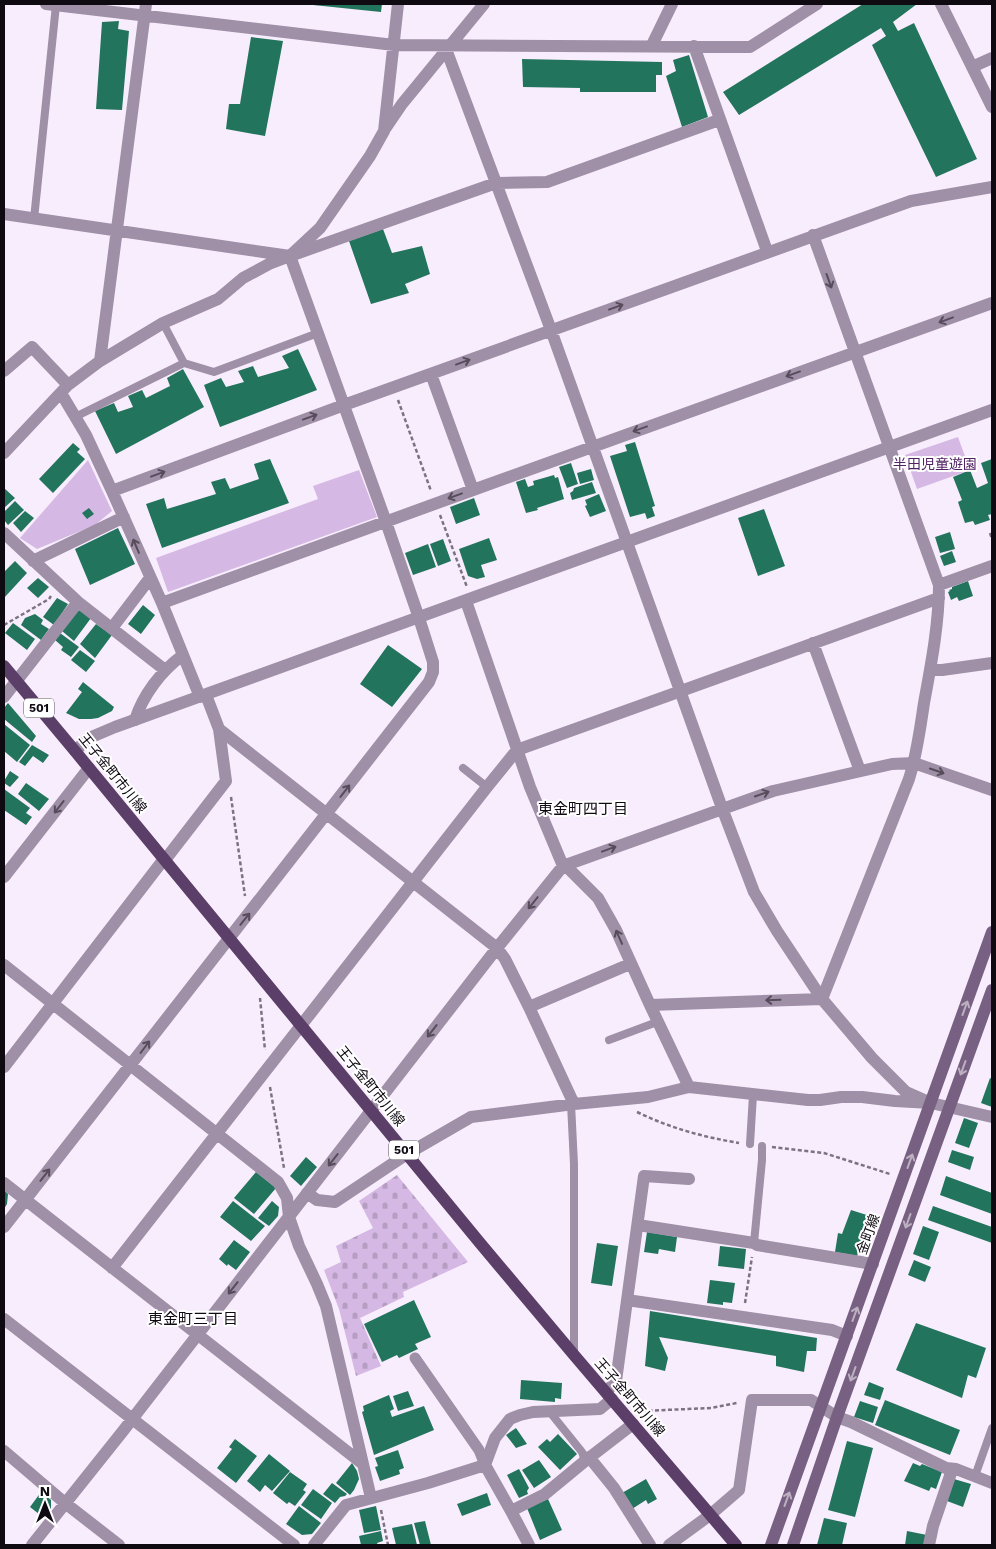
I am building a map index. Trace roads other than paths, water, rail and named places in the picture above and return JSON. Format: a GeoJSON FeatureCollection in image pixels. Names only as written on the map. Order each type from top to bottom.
{"type":"FeatureCollection","features":[{"type":"Feature","properties":{"kind":"main road","name":"王子金町市川線"},"geometry":{"type":"LineString","coordinates":[[4,666],[574,1355],[736,1545]]}},
{"type":"Feature","properties":{"kind":"main road","name":"金町線"},"geometry":{"type":"LineString","coordinates":[[770,1545],[992,932]]}},
{"type":"Feature","properties":{"kind":"main road"},"geometry":{"type":"LineString","coordinates":[[793,1545],[992,990]]}},
{"type":"Feature","properties":{"kind":"street"},"geometry":{"type":"LineString","coordinates":[[51,4],[145,10],[394,44],[448,47],[750,46],[817,4]]}},
{"type":"Feature","properties":{"kind":"street"},"geometry":{"type":"LineString","coordinates":[[384,131],[398,4]]}},
{"type":"Feature","properties":{"kind":"street"},"geometry":{"type":"LineString","coordinates":[[290,256],[320,228],[370,156],[402,104],[484,4]]}},
{"type":"Feature","properties":{"kind":"street"},"geometry":{"type":"LineString","coordinates":[[652,45],[672,4]]}},
{"type":"Feature","properties":{"kind":"street"},"geometry":{"type":"LineString","coordinates":[[941,4],[992,107]]}},
{"type":"Feature","properties":{"kind":"street"},"geometry":{"type":"LineString","coordinates":[[100,361],[145,10]]}},
{"type":"Feature","properties":{"kind":"street"},"geometry":{"type":"LineString","coordinates":[[694,46],[719,120],[768,251]]}},
{"type":"Feature","properties":{"kind":"street"},"geometry":{"type":"LineString","coordinates":[[448,47],[679,691],[754,892],[777,931],[822,999],[872,1058],[906,1092],[931,1103],[992,1117]]}},
{"type":"Feature","properties":{"kind":"street"},"geometry":{"type":"LineString","coordinates":[[972,67],[992,58]]}},
{"type":"Feature","properties":{"kind":"street"},"geometry":{"type":"LineString","coordinates":[[4,453],[64,389],[100,361],[163,323],[218,299],[243,278],[269,264],[496,183],[547,182],[719,120]]}},
{"type":"Feature","properties":{"kind":"street"},"geometry":{"type":"LineString","coordinates":[[112,490],[911,200],[992,187]]}},
{"type":"Feature","properties":{"kind":"street"},"geometry":{"type":"LineString","coordinates":[[4,214],[290,256]]}},
{"type":"Feature","properties":{"kind":"street"},"geometry":{"type":"LineString","coordinates":[[813,236],[939,592],[930,670],[914,763],[822,999]]}},
{"type":"Feature","properties":{"kind":"street"},"geometry":{"type":"LineString","coordinates":[[4,1227],[131,1066],[229,937],[328,814],[429,682],[433,672],[433,662],[386,522],[290,256]]}},
{"type":"Feature","properties":{"kind":"street"},"geometry":{"type":"LineString","coordinates":[[162,603],[992,304]]}},
{"type":"Feature","properties":{"kind":"street"},"geometry":{"type":"LineString","coordinates":[[4,371],[32,346],[64,389],[75,417],[86,435],[112,490],[183,655],[219,729],[226,781],[4,1066]]}},
{"type":"Feature","properties":{"kind":"street"},"geometry":{"type":"LineString","coordinates":[[431,374],[473,490]]}},
{"type":"Feature","properties":{"kind":"street"},"geometry":{"type":"LineString","coordinates":[[75,751],[89,738],[134,720],[992,410]]}},
{"type":"Feature","properties":{"kind":"street"},"geometry":{"type":"LineString","coordinates":[[33,561],[124,517]]}},
{"type":"Feature","properties":{"kind":"street"},"geometry":{"type":"LineString","coordinates":[[4,533],[78,602],[165,670]]}},
{"type":"Feature","properties":{"kind":"street"},"geometry":{"type":"LineString","coordinates":[[112,1268],[517,750],[813,643],[939,592],[992,566]]}},
{"type":"Feature","properties":{"kind":"street"},"geometry":{"type":"LineString","coordinates":[[112,628],[150,578]]}},
{"type":"Feature","properties":{"kind":"street"},"geometry":{"type":"LineString","coordinates":[[466,601],[530,786],[564,865],[598,898],[616,930],[688,1087]]}},
{"type":"Feature","properties":{"kind":"street"},"geometry":{"type":"LineString","coordinates":[[4,697],[78,602]]}},
{"type":"Feature","properties":{"kind":"street"},"geometry":{"type":"LineString","coordinates":[[813,643],[860,770]]}},
{"type":"Feature","properties":{"kind":"street"},"geometry":{"type":"LineString","coordinates":[[134,720],[140,703],[165,670],[183,655]]}},
{"type":"Feature","properties":{"kind":"street"},"geometry":{"type":"LineString","coordinates":[[930,670],[992,663]]}},
{"type":"Feature","properties":{"kind":"street"},"geometry":{"type":"LineString","coordinates":[[219,729],[497,948],[505,959],[529,1007],[572,1104]]}},
{"type":"Feature","properties":{"kind":"street"},"geometry":{"type":"LineString","coordinates":[[32,1545],[198,1335],[497,948],[564,865],[772,791],[892,764],[914,763],[992,790]]}},
{"type":"Feature","properties":{"kind":"street"},"geometry":{"type":"LineString","coordinates":[[4,877],[89,768]]}},
{"type":"Feature","properties":{"kind":"street"},"geometry":{"type":"LineString","coordinates":[[529,1007],[630,964]]}},
{"type":"Feature","properties":{"kind":"street"},"geometry":{"type":"LineString","coordinates":[[4,965],[278,1182],[287,1198],[289,1216],[299,1246],[326,1306],[363,1464],[375,1497]]}},
{"type":"Feature","properties":{"kind":"street"},"geometry":{"type":"LineString","coordinates":[[650,1005],[822,999]]}},
{"type":"Feature","properties":{"kind":"street"},"geometry":{"type":"LineString","coordinates":[[307,1193],[317,1200],[335,1202],[407,1154],[471,1118],[572,1104],[648,1097],[688,1087],[808,1100],[862,1097],[931,1103]]}},
{"type":"Feature","properties":{"kind":"street"},"geometry":{"type":"LineString","coordinates":[[485,1465],[495,1438],[510,1419],[520,1415],[549,1411],[600,1409],[616,1381],[644,1176],[689,1179]]}},
{"type":"Feature","properties":{"kind":"street"},"geometry":{"type":"LineString","coordinates":[[4,1183],[363,1464]]}},
{"type":"Feature","properties":{"kind":"street"},"geometry":{"type":"LineString","coordinates":[[638,1225],[873,1264]]}},
{"type":"Feature","properties":{"kind":"street"},"geometry":{"type":"LineString","coordinates":[[627,1300],[832,1330],[847,1336]]}},
{"type":"Feature","properties":{"kind":"street"},"geometry":{"type":"LineString","coordinates":[[4,1319],[294,1545]]}},
{"type":"Feature","properties":{"kind":"street"},"geometry":{"type":"LineString","coordinates":[[415,1358],[479,1450],[485,1465],[511,1511],[526,1545]]}},
{"type":"Feature","properties":{"kind":"street"},"geometry":{"type":"LineString","coordinates":[[669,1545],[710,1515],[739,1490],[752,1400],[811,1400],[837,1418],[851,1422],[946,1468],[956,1469],[992,1483]]}},
{"type":"Feature","properties":{"kind":"street"},"geometry":{"type":"LineString","coordinates":[[511,1511],[545,1494],[587,1459],[634,1424]]}},
{"type":"Feature","properties":{"kind":"street"},"geometry":{"type":"LineString","coordinates":[[4,1451],[65,1503],[119,1545]]}},
{"type":"Feature","properties":{"kind":"street"},"geometry":{"type":"LineString","coordinates":[[587,1459],[614,1488],[650,1545]]}},
{"type":"Feature","properties":{"kind":"street"},"geometry":{"type":"LineString","coordinates":[[314,1545],[346,1505],[428,1483],[485,1465]]}},
{"type":"Feature","properties":{"kind":"street"},"geometry":{"type":"LineString","coordinates":[[929,1545],[933,1526],[952,1470]]}},
{"type":"Feature","properties":{"kind":"lane"},"geometry":{"type":"LineString","coordinates":[[34,219],[51,4]]}},
{"type":"Feature","properties":{"kind":"lane"},"geometry":{"type":"LineString","coordinates":[[163,323],[184,363]]}},
{"type":"Feature","properties":{"kind":"lane"},"geometry":{"type":"LineString","coordinates":[[75,417],[184,363],[214,372],[318,333]]}},
{"type":"Feature","properties":{"kind":"lane"},"geometry":{"type":"LineString","coordinates":[[463,768],[487,787]]}},
{"type":"Feature","properties":{"kind":"lane"},"geometry":{"type":"LineString","coordinates":[[609,1040],[657,1022]]}},
{"type":"Feature","properties":{"kind":"lane"},"geometry":{"type":"LineString","coordinates":[[750,1144],[753,1094]]}},
{"type":"Feature","properties":{"kind":"lane"},"geometry":{"type":"LineString","coordinates":[[572,1104],[574,1164],[574,1355]]}},
{"type":"Feature","properties":{"kind":"lane"},"geometry":{"type":"LineString","coordinates":[[754,1243],[762,1146]]}},
{"type":"Feature","properties":{"kind":"lane"},"geometry":{"type":"LineString","coordinates":[[549,1411],[587,1459]]}},
{"type":"Feature","properties":{"kind":"lane"},"geometry":{"type":"LineString","coordinates":[[975,1476],[992,1428]]}},
{"type":"Feature","properties":{"kind":"district","name":"東金町四丁目"},"geometry":{"type":"Point","coordinates":[583,809]}},
{"type":"Feature","properties":{"kind":"district","name":"東金町三丁目"},"geometry":{"type":"Point","coordinates":[193,1319]}},
{"type":"Feature","properties":{"kind":"park label","name":"半田児童遊園"},"geometry":{"type":"Point","coordinates":[935,464]}}]}
